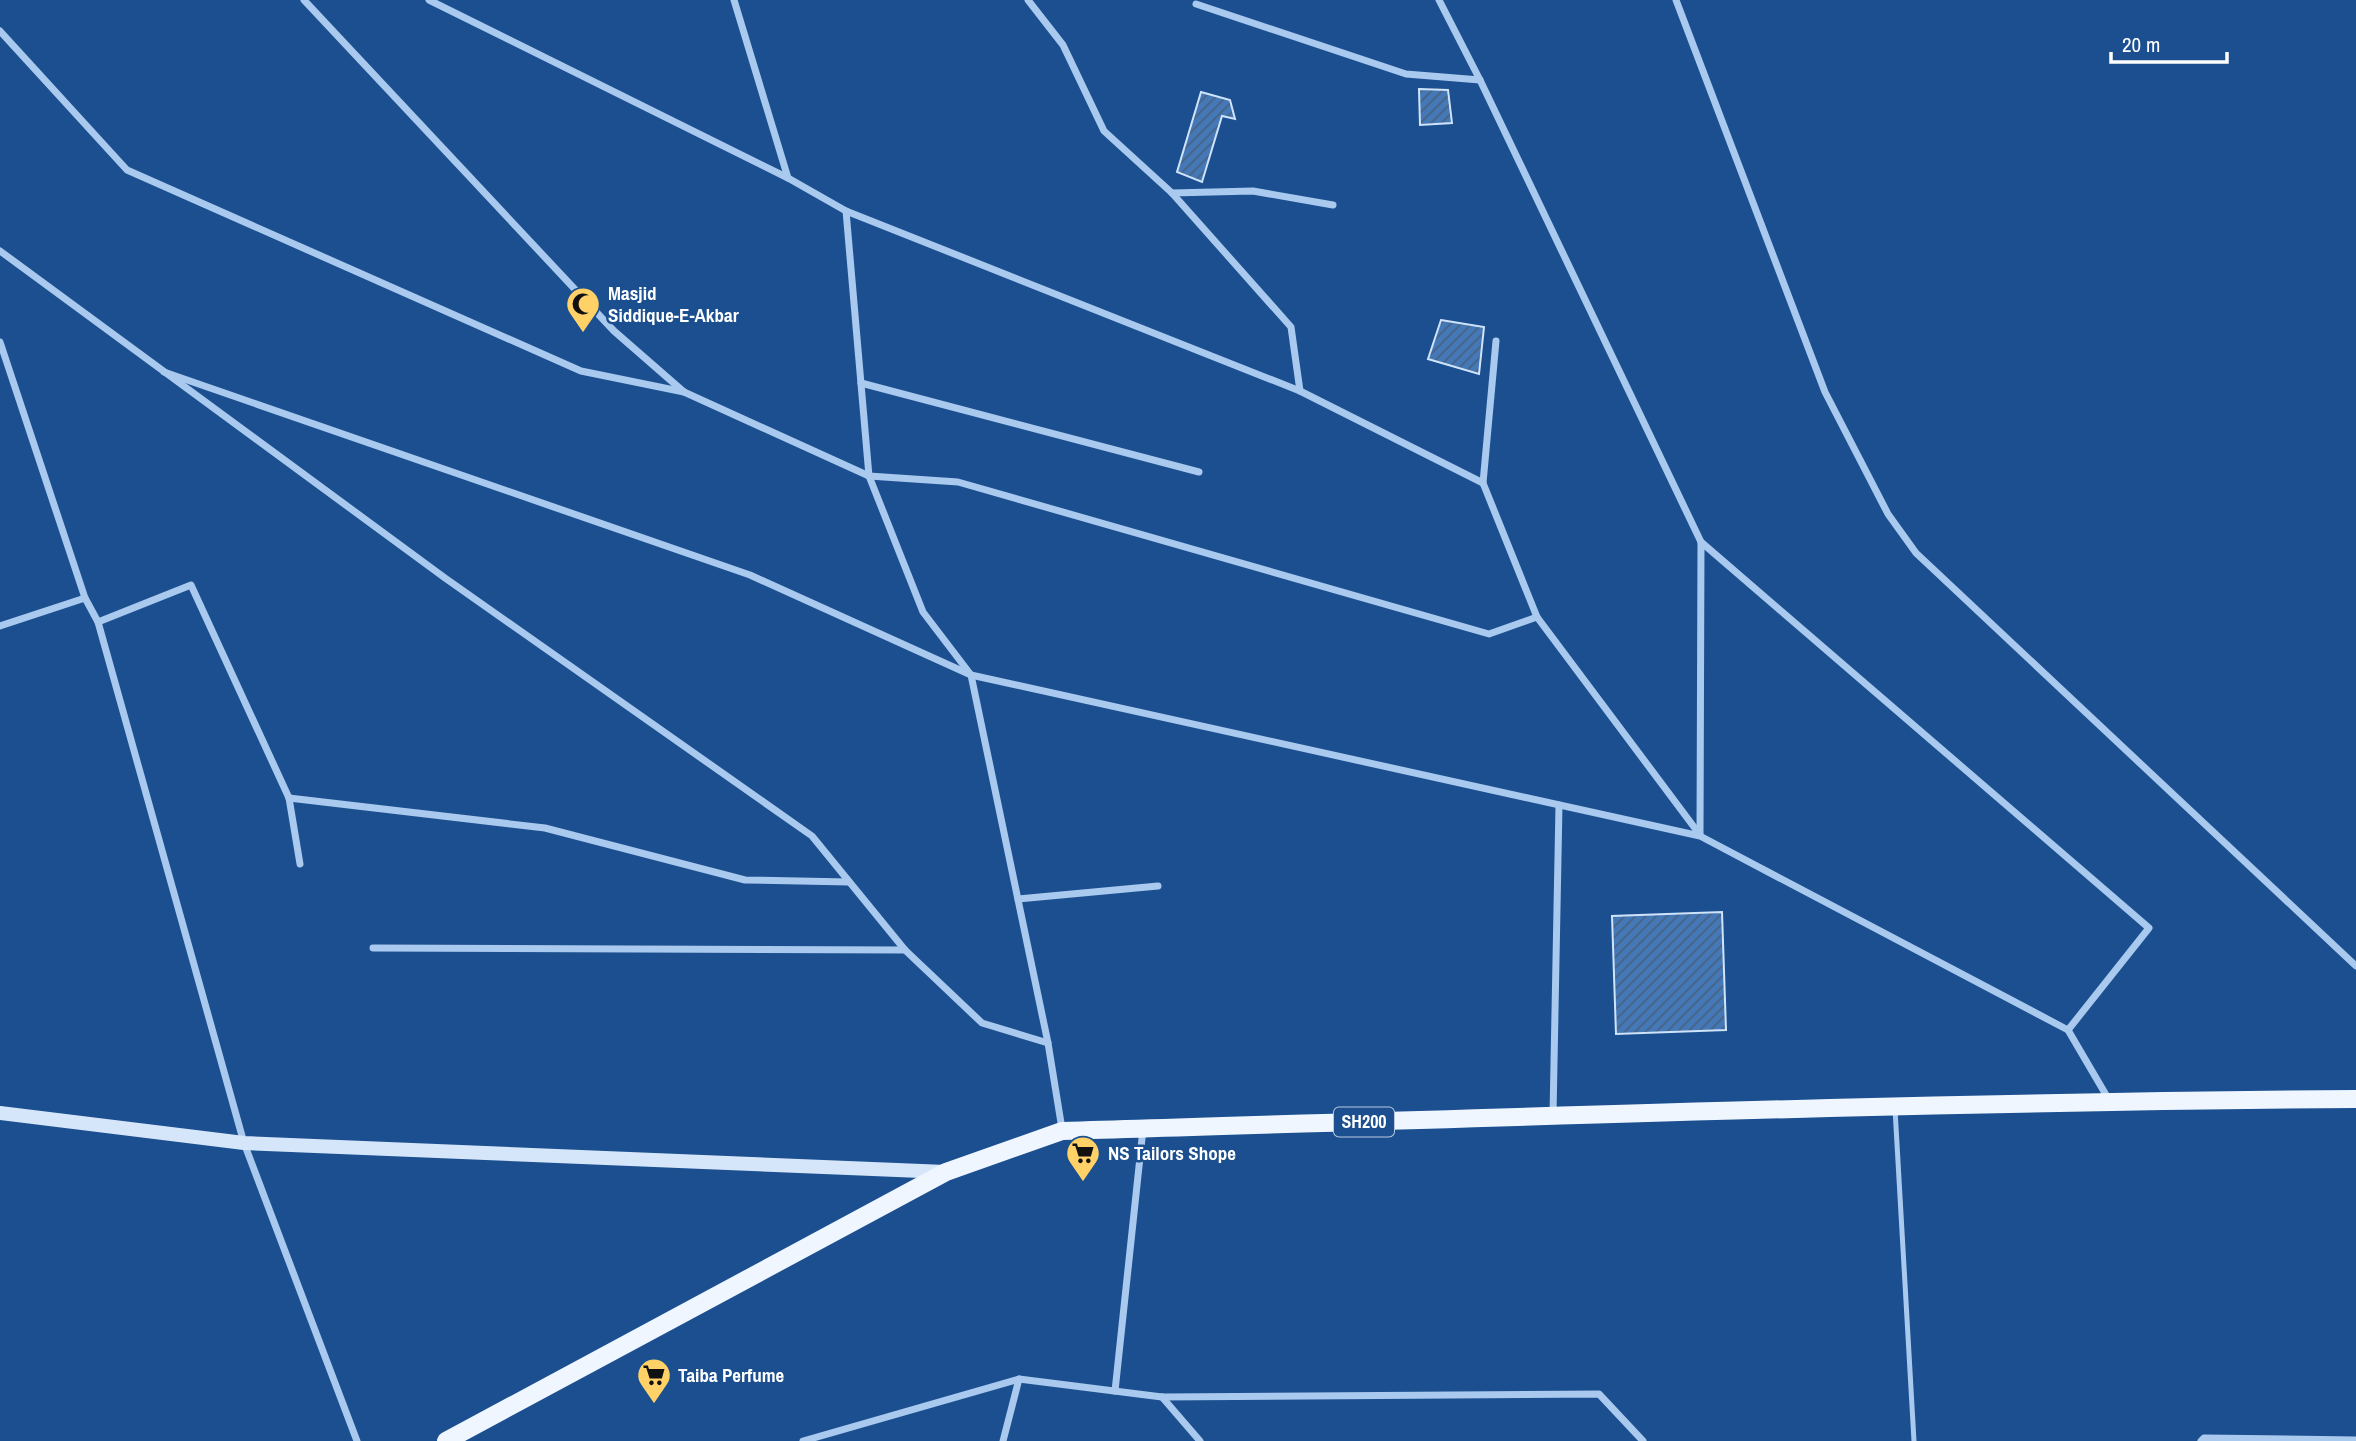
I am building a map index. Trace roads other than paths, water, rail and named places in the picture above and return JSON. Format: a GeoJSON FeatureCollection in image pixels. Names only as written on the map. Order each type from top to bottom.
{"type":"FeatureCollection","features":[{"type":"Feature","properties":{"kind":"main road","name":"SH200"},"geometry":{"type":"LineString","coordinates":[[446,1441],[946,1172],[1062,1131],[1895,1106],[2356,1099]]}},
{"type":"Feature","properties":{"kind":"main road"},"geometry":{"type":"LineString","coordinates":[[0,1113],[244,1143],[946,1172]]}},
{"type":"Feature","properties":{"kind":"street"},"geometry":{"type":"LineString","coordinates":[[304,0],[614,331],[684,392]]}},
{"type":"Feature","properties":{"kind":"street"},"geometry":{"type":"LineString","coordinates":[[429,0],[788,178],[846,211],[1300,391],[1483,482]]}},
{"type":"Feature","properties":{"kind":"street"},"geometry":{"type":"LineString","coordinates":[[734,0],[788,178]]}},
{"type":"Feature","properties":{"kind":"street"},"geometry":{"type":"LineString","coordinates":[[1028,0],[1063,45],[1104,131],[1172,193],[1291,327],[1300,391]]}},
{"type":"Feature","properties":{"kind":"street"},"geometry":{"type":"LineString","coordinates":[[1439,0],[1701,542],[2149,928],[2068,1030]]}},
{"type":"Feature","properties":{"kind":"street"},"geometry":{"type":"LineString","coordinates":[[1676,0],[1825,392],[1900,534],[1916,553],[2356,966]]}},
{"type":"Feature","properties":{"kind":"street"},"geometry":{"type":"LineString","coordinates":[[1196,4],[1406,74],[1480,80]]}},
{"type":"Feature","properties":{"kind":"street"},"geometry":{"type":"LineString","coordinates":[[0,31],[127,170],[581,371],[684,392],[869,476],[958,482],[1489,634],[1537,617]]}},
{"type":"Feature","properties":{"kind":"street"},"geometry":{"type":"LineString","coordinates":[[1172,193],[1253,191],[1333,205]]}},
{"type":"Feature","properties":{"kind":"street"},"geometry":{"type":"LineString","coordinates":[[846,211],[869,476],[923,612],[971,675],[1048,1043],[1062,1131]]}},
{"type":"Feature","properties":{"kind":"street"},"geometry":{"type":"LineString","coordinates":[[0,251],[445,579],[813,836],[905,950],[982,1023],[1048,1043]]}},
{"type":"Feature","properties":{"kind":"street"},"geometry":{"type":"LineString","coordinates":[[1496,341],[1483,482],[1537,617],[1700,836]]}},
{"type":"Feature","properties":{"kind":"street"},"geometry":{"type":"LineString","coordinates":[[0,342],[85,598],[98,622],[244,1143],[357,1441]]}},
{"type":"Feature","properties":{"kind":"street"},"geometry":{"type":"LineString","coordinates":[[164,372],[750,575],[971,675],[1700,836],[2068,1030],[2110,1101]]}},
{"type":"Feature","properties":{"kind":"street"},"geometry":{"type":"LineString","coordinates":[[861,383],[1199,472]]}},
{"type":"Feature","properties":{"kind":"street"},"geometry":{"type":"LineString","coordinates":[[1700,836],[1701,542]]}},
{"type":"Feature","properties":{"kind":"street"},"geometry":{"type":"LineString","coordinates":[[98,622],[191,585],[289,798],[300,864]]}},
{"type":"Feature","properties":{"kind":"street"},"geometry":{"type":"LineString","coordinates":[[0,625],[85,598]]}},
{"type":"Feature","properties":{"kind":"street"},"geometry":{"type":"LineString","coordinates":[[289,798],[545,828],[745,880],[849,882]]}},
{"type":"Feature","properties":{"kind":"street"},"geometry":{"type":"LineString","coordinates":[[1553,1117],[1559,805]]}},
{"type":"Feature","properties":{"kind":"street"},"geometry":{"type":"LineString","coordinates":[[1018,899],[1158,886]]}},
{"type":"Feature","properties":{"kind":"street"},"geometry":{"type":"LineString","coordinates":[[373,948],[905,950]]}},
{"type":"Feature","properties":{"kind":"street"},"geometry":{"type":"LineString","coordinates":[[1115,1391],[1143,1129]]}},
{"type":"Feature","properties":{"kind":"street"},"geometry":{"type":"LineString","coordinates":[[1003,1441],[1019,1378]]}},
{"type":"Feature","properties":{"kind":"street"},"geometry":{"type":"LineString","coordinates":[[803,1441],[1019,1378],[1162,1397],[1600,1394],[1643,1441]]}},
{"type":"Feature","properties":{"kind":"street"},"geometry":{"type":"LineString","coordinates":[[1162,1397],[1200,1441]]}},
{"type":"Feature","properties":{"kind":"street"},"geometry":{"type":"LineString","coordinates":[[2201,1441],[2204,1438],[2356,1440]]}},
{"type":"Feature","properties":{"kind":"lane"},"geometry":{"type":"LineString","coordinates":[[1895,1106],[1914,1441]]}},
{"type":"Feature","properties":{"kind":"place","name":"Masjid Siddique-E-Akbar"},"geometry":{"type":"Point","coordinates":[583,334]}},
{"type":"Feature","properties":{"kind":"place","name":"NS Tailors Shope"},"geometry":{"type":"Point","coordinates":[1083,1183]}},
{"type":"Feature","properties":{"kind":"place","name":"Taiba Perfume"},"geometry":{"type":"Point","coordinates":[654,1405]}}]}
